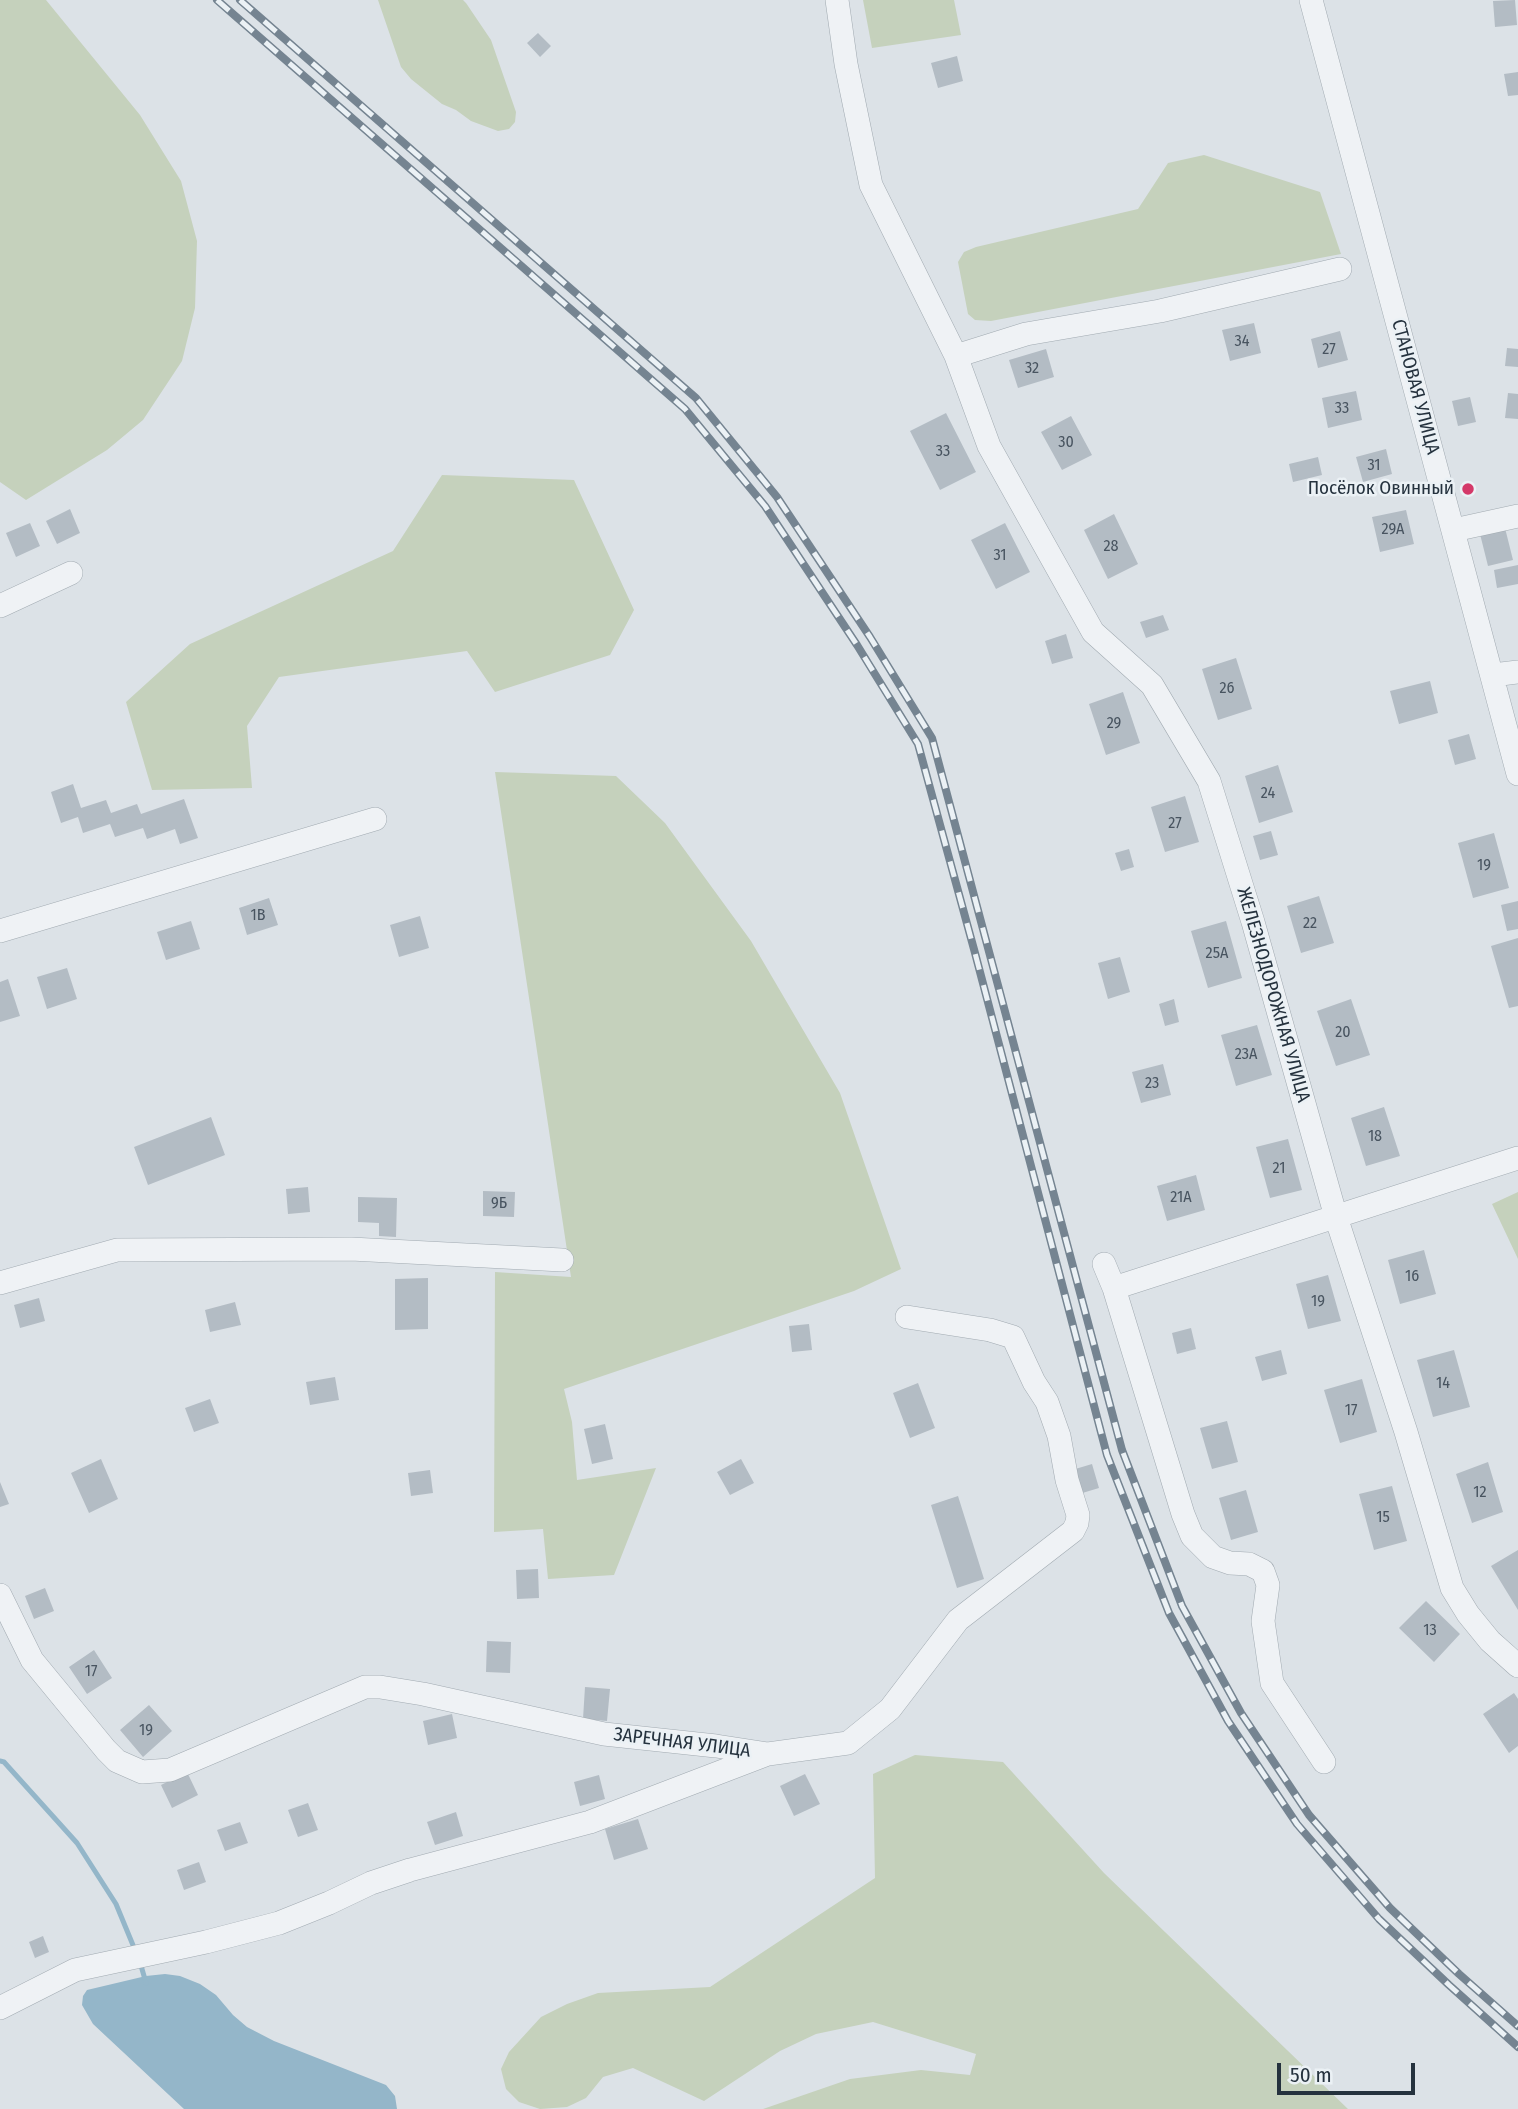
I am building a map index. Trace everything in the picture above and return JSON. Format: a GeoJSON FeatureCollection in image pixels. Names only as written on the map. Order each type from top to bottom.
{"type":"FeatureCollection","features":[{"type":"Feature","properties":{"kind":"street","name":"ЖЕЛЕЗНОДОРОЖНАЯ УЛИЦА"},"geometry":{"type":"LineString","coordinates":[[837,0],[846,64],[872,185],[956,356],[989,446],[1093,632],[1152,685],[1209,781],[1253,922],[1336,1217],[1406,1432],[1452,1588],[1490,1642],[1518,1666]]}},
{"type":"Feature","properties":{"kind":"street","name":"СТАНОВАЯ УЛИЦА"},"geometry":{"type":"LineString","coordinates":[[1311,0],[1518,774]]}},
{"type":"Feature","properties":{"kind":"street"},"geometry":{"type":"LineString","coordinates":[[956,356],[1026,334],[1160,311],[1340,269]]}},
{"type":"Feature","properties":{"kind":"street"},"geometry":{"type":"LineString","coordinates":[[1454,530],[1518,516]]}},
{"type":"Feature","properties":{"kind":"street"},"geometry":{"type":"LineString","coordinates":[[0,606],[71,573]]}},
{"type":"Feature","properties":{"kind":"street"},"geometry":{"type":"LineString","coordinates":[[1493,675],[1518,672]]}},
{"type":"Feature","properties":{"kind":"street"},"geometry":{"type":"LineString","coordinates":[[0,930],[375,819]]}},
{"type":"Feature","properties":{"kind":"street"},"geometry":{"type":"LineString","coordinates":[[1114,1288],[1518,1158]]}},
{"type":"Feature","properties":{"kind":"street"},"geometry":{"type":"LineString","coordinates":[[0,1283],[117,1250],[351,1249],[562,1260]]}},
{"type":"Feature","properties":{"kind":"street"},"geometry":{"type":"LineString","coordinates":[[1104,1264],[1114,1288],[1192,1536],[1213,1557],[1230,1563],[1249,1564],[1263,1570],[1268,1585],[1263,1621],[1272,1683],[1324,1762]]}},
{"type":"Feature","properties":{"kind":"street","name":"ЗАРЕЧНАЯ УЛИЦА"},"geometry":{"type":"LineString","coordinates":[[0,1595],[32,1660],[106,1750],[117,1761],[142,1772],[170,1770],[365,1687],[423,1695],[604,1734],[716,1745],[768,1754],[848,1743],[890,1709],[958,1620],[1073,1531],[1077,1523],[1078,1514],[1067,1480],[1059,1436],[1047,1402],[1034,1382],[1013,1337],[907,1317]]}},
{"type":"Feature","properties":{"kind":"street"},"geometry":{"type":"LineString","coordinates":[[0,2008],[75,1970],[279,1923],[372,1883],[410,1870],[590,1822],[768,1754]]}},
{"type":"Feature","properties":{"kind":"green space"},"geometry":{"type":"Polygon","coordinates":[[[0,0],[46,0],[140,115],[181,181],[197,241],[195,308],[182,361],[143,420],[107,450],[26,500],[0,482],[0,0]]]}},
{"type":"Feature","properties":{"kind":"green space"},"geometry":{"type":"Polygon","coordinates":[[[378,0],[463,0],[491,40],[516,112],[515,122],[509,129],[498,131],[471,121],[442,104],[411,79],[401,67],[378,0]]]}},
{"type":"Feature","properties":{"kind":"green space"},"geometry":{"type":"Polygon","coordinates":[[[863,0],[954,0],[961,35],[872,48],[863,0]]]}},
{"type":"Feature","properties":{"kind":"green space"},"geometry":{"type":"Polygon","coordinates":[[[1204,155],[1320,192],[1341,254],[991,321],[975,320],[968,314],[958,262],[964,252],[1138,209],[1168,163],[1204,155]]]}},
{"type":"Feature","properties":{"kind":"green space"},"geometry":{"type":"Polygon","coordinates":[[[442,475],[574,480],[634,610],[610,655],[495,692],[467,651],[279,677],[247,726],[252,788],[152,790],[126,702],[190,644],[393,551],[442,475]]]}},
{"type":"Feature","properties":{"kind":"green space"},"geometry":{"type":"Polygon","coordinates":[[[495,772],[616,776],[665,823],[751,941],[840,1093],[901,1269],[854,1291],[564,1389],[572,1422],[577,1480],[656,1468],[614,1575],[548,1579],[543,1529],[494,1532],[495,1272],[571,1277],[495,772]]]}},
{"type":"Feature","properties":{"kind":"green space"},"geometry":{"type":"Polygon","coordinates":[[[1518,1192],[1518,1259],[1492,1204],[1518,1192]]]}},
{"type":"Feature","properties":{"kind":"green space"},"geometry":{"type":"Polygon","coordinates":[[[915,1755],[1003,1762],[1104,1873],[1348,2109],[763,2109],[850,2079],[921,2070],[970,2075],[976,2054],[873,2022],[816,2034],[780,2051],[704,2101],[633,2068],[603,2077],[586,2098],[567,2107],[540,2109],[519,2102],[506,2089],[501,2069],[509,2052],[541,2017],[598,1993],[710,1987],[875,1878],[873,1774],[915,1755]]]}},
{"type":"Feature","properties":{"kind":"water"},"geometry":{"type":"Polygon","coordinates":[[[165,1974],[180,1976],[200,1984],[216,1995],[247,2027],[274,2041],[386,2085],[395,2096],[397,2109],[184,2109],[93,2024],[82,2005],[87,1990],[165,1974]]]}},
{"type":"Feature","properties":{"kind":"building"},"geometry":{"type":"Polygon","coordinates":[[[1515,0],[1517,25],[1495,27],[1493,1],[1515,0]]]}},
{"type":"Feature","properties":{"kind":"building"},"geometry":{"type":"Polygon","coordinates":[[[538,33],[551,46],[540,57],[527,43],[538,33]]]}},
{"type":"Feature","properties":{"kind":"building"},"geometry":{"type":"Polygon","coordinates":[[[957,56],[963,81],[938,88],[931,63],[957,56]]]}},
{"type":"Feature","properties":{"kind":"building"},"geometry":{"type":"Polygon","coordinates":[[[1518,72],[1518,95],[1508,96],[1504,74],[1518,72]]]}},
{"type":"Feature","properties":{"kind":"building"},"geometry":{"type":"Polygon","coordinates":[[[1254,323],[1261,353],[1230,361],[1222,330],[1254,323]]]}},
{"type":"Feature","properties":{"kind":"building"},"geometry":{"type":"Polygon","coordinates":[[[1340,331],[1348,360],[1318,368],[1311,339],[1340,331]]]}},
{"type":"Feature","properties":{"kind":"building"},"geometry":{"type":"Polygon","coordinates":[[[1507,348],[1518,349],[1518,367],[1505,366],[1507,348]]]}},
{"type":"Feature","properties":{"kind":"building"},"geometry":{"type":"Polygon","coordinates":[[[1046,349],[1054,377],[1018,388],[1009,360],[1046,349]]]}},
{"type":"Feature","properties":{"kind":"building"},"geometry":{"type":"Polygon","coordinates":[[[1356,391],[1362,420],[1328,428],[1322,398],[1356,391]]]}},
{"type":"Feature","properties":{"kind":"building"},"geometry":{"type":"Polygon","coordinates":[[[1508,393],[1518,394],[1518,419],[1505,418],[1508,393]]]}},
{"type":"Feature","properties":{"kind":"building"},"geometry":{"type":"Polygon","coordinates":[[[1470,397],[1476,422],[1458,426],[1452,401],[1470,397]]]}},
{"type":"Feature","properties":{"kind":"building"},"geometry":{"type":"Polygon","coordinates":[[[946,413],[976,472],[940,490],[910,431],[946,413]]]}},
{"type":"Feature","properties":{"kind":"building"},"geometry":{"type":"Polygon","coordinates":[[[1071,416],[1092,455],[1062,470],[1041,432],[1071,416]]]}},
{"type":"Feature","properties":{"kind":"building"},"geometry":{"type":"Polygon","coordinates":[[[1386,449],[1392,474],[1363,482],[1356,457],[1386,449]]]}},
{"type":"Feature","properties":{"kind":"building"},"geometry":{"type":"Polygon","coordinates":[[[1318,457],[1322,475],[1293,482],[1289,464],[1318,457]]]}},
{"type":"Feature","properties":{"kind":"building"},"geometry":{"type":"Polygon","coordinates":[[[70,509],[80,533],[57,544],[46,521],[70,509]]]}},
{"type":"Feature","properties":{"kind":"building"},"geometry":{"type":"Polygon","coordinates":[[[1406,510],[1414,544],[1380,552],[1372,517],[1406,510]]]}},
{"type":"Feature","properties":{"kind":"building"},"geometry":{"type":"Polygon","coordinates":[[[1114,514],[1138,564],[1108,579],[1084,530],[1114,514]]]}},
{"type":"Feature","properties":{"kind":"building"},"geometry":{"type":"Polygon","coordinates":[[[30,523],[40,546],[16,557],[6,533],[30,523]]]}},
{"type":"Feature","properties":{"kind":"building"},"geometry":{"type":"Polygon","coordinates":[[[1005,523],[1030,572],[996,589],[971,540],[1005,523]]]}},
{"type":"Feature","properties":{"kind":"building"},"geometry":{"type":"Polygon","coordinates":[[[1505,528],[1513,560],[1488,566],[1480,534],[1505,528]]]}},
{"type":"Feature","properties":{"kind":"building"},"geometry":{"type":"Polygon","coordinates":[[[1518,565],[1518,584],[1497,588],[1494,570],[1518,565]]]}},
{"type":"Feature","properties":{"kind":"building"},"geometry":{"type":"Polygon","coordinates":[[[1163,615],[1169,630],[1146,638],[1140,622],[1163,615]]]}},
{"type":"Feature","properties":{"kind":"building"},"geometry":{"type":"Polygon","coordinates":[[[1066,634],[1073,658],[1052,664],[1045,641],[1066,634]]]}},
{"type":"Feature","properties":{"kind":"building"},"geometry":{"type":"Polygon","coordinates":[[[1236,658],[1252,709],[1218,720],[1202,669],[1236,658]]]}},
{"type":"Feature","properties":{"kind":"building"},"geometry":{"type":"Polygon","coordinates":[[[1430,681],[1438,713],[1399,724],[1390,691],[1430,681]]]}},
{"type":"Feature","properties":{"kind":"building"},"geometry":{"type":"Polygon","coordinates":[[[1123,692],[1140,743],[1106,755],[1089,704],[1123,692]]]}},
{"type":"Feature","properties":{"kind":"building"},"geometry":{"type":"Polygon","coordinates":[[[1469,734],[1476,759],[1455,765],[1448,740],[1469,734]]]}},
{"type":"Feature","properties":{"kind":"building"},"geometry":{"type":"Polygon","coordinates":[[[1278,765],[1293,812],[1259,823],[1245,776],[1278,765]]]}},
{"type":"Feature","properties":{"kind":"building"},"geometry":{"type":"Polygon","coordinates":[[[73,784],[81,808],[106,800],[111,813],[137,804],[141,814],[184,799],[198,838],[180,844],[175,829],[147,839],[143,828],[115,837],[110,824],[83,833],[78,817],[61,823],[51,792],[73,784]]]}},
{"type":"Feature","properties":{"kind":"building"},"geometry":{"type":"Polygon","coordinates":[[[1185,796],[1199,842],[1165,852],[1151,807],[1185,796]]]}},
{"type":"Feature","properties":{"kind":"building"},"geometry":{"type":"Polygon","coordinates":[[[1271,831],[1278,855],[1260,860],[1253,836],[1271,831]]]}},
{"type":"Feature","properties":{"kind":"building"},"geometry":{"type":"Polygon","coordinates":[[[1494,833],[1509,888],[1473,898],[1458,843],[1494,833]]]}},
{"type":"Feature","properties":{"kind":"building"},"geometry":{"type":"Polygon","coordinates":[[[1129,849],[1134,867],[1121,871],[1115,853],[1129,849]]]}},
{"type":"Feature","properties":{"kind":"building"},"geometry":{"type":"Polygon","coordinates":[[[1319,896],[1334,943],[1301,953],[1287,906],[1319,896]]]}},
{"type":"Feature","properties":{"kind":"building"},"geometry":{"type":"Polygon","coordinates":[[[269,898],[278,925],[247,935],[239,908],[269,898]]]}},
{"type":"Feature","properties":{"kind":"building"},"geometry":{"type":"Polygon","coordinates":[[[1518,901],[1518,929],[1507,931],[1501,905],[1518,901]]]}},
{"type":"Feature","properties":{"kind":"building"},"geometry":{"type":"Polygon","coordinates":[[[420,916],[429,948],[399,957],[390,925],[420,916]]]}},
{"type":"Feature","properties":{"kind":"building"},"geometry":{"type":"Polygon","coordinates":[[[191,921],[200,949],[166,960],[157,932],[191,921]]]}},
{"type":"Feature","properties":{"kind":"building"},"geometry":{"type":"Polygon","coordinates":[[[1226,921],[1242,978],[1208,988],[1191,931],[1226,921]]]}},
{"type":"Feature","properties":{"kind":"building"},"geometry":{"type":"Polygon","coordinates":[[[1518,938],[1518,1006],[1509,1008],[1491,946],[1518,938]]]}},
{"type":"Feature","properties":{"kind":"building"},"geometry":{"type":"Polygon","coordinates":[[[1120,957],[1130,992],[1108,999],[1098,963],[1120,957]]]}},
{"type":"Feature","properties":{"kind":"building"},"geometry":{"type":"Polygon","coordinates":[[[67,968],[77,999],[47,1009],[37,977],[67,968]]]}},
{"type":"Feature","properties":{"kind":"building"},"geometry":{"type":"Polygon","coordinates":[[[8,979],[20,1016],[0,1022],[0,982],[8,979]]]}},
{"type":"Feature","properties":{"kind":"building"},"geometry":{"type":"Polygon","coordinates":[[[1174,999],[1179,1022],[1165,1026],[1159,1004],[1174,999]]]}},
{"type":"Feature","properties":{"kind":"building"},"geometry":{"type":"Polygon","coordinates":[[[1351,999],[1370,1055],[1336,1066],[1317,1011],[1351,999]]]}},
{"type":"Feature","properties":{"kind":"building"},"geometry":{"type":"Polygon","coordinates":[[[1257,1025],[1272,1075],[1236,1086],[1221,1035],[1257,1025]]]}},
{"type":"Feature","properties":{"kind":"building"},"geometry":{"type":"Polygon","coordinates":[[[1163,1064],[1171,1095],[1141,1103],[1132,1072],[1163,1064]]]}},
{"type":"Feature","properties":{"kind":"building"},"geometry":{"type":"Polygon","coordinates":[[[1384,1107],[1400,1156],[1366,1166],[1351,1118],[1384,1107]]]}},
{"type":"Feature","properties":{"kind":"building"},"geometry":{"type":"Polygon","coordinates":[[[211,1117],[225,1155],[148,1185],[134,1147],[211,1117]]]}},
{"type":"Feature","properties":{"kind":"building"},"geometry":{"type":"Polygon","coordinates":[[[1288,1139],[1302,1190],[1270,1198],[1256,1147],[1288,1139]]]}},
{"type":"Feature","properties":{"kind":"building"},"geometry":{"type":"Polygon","coordinates":[[[1196,1175],[1205,1210],[1167,1221],[1157,1186],[1196,1175]]]}},
{"type":"Feature","properties":{"kind":"building"},"geometry":{"type":"Polygon","coordinates":[[[308,1187],[310,1212],[288,1214],[286,1189],[308,1187]]]}},
{"type":"Feature","properties":{"kind":"building"},"geometry":{"type":"Polygon","coordinates":[[[483,1191],[515,1192],[514,1217],[483,1216],[483,1191]]]}},
{"type":"Feature","properties":{"kind":"building"},"geometry":{"type":"Polygon","coordinates":[[[358,1197],[397,1198],[396,1237],[379,1236],[379,1223],[358,1222],[358,1197]]]}},
{"type":"Feature","properties":{"kind":"building"},"geometry":{"type":"Polygon","coordinates":[[[1424,1250],[1436,1294],[1400,1304],[1388,1260],[1424,1250]]]}},
{"type":"Feature","properties":{"kind":"building"},"geometry":{"type":"Polygon","coordinates":[[[1328,1275],[1341,1321],[1308,1329],[1296,1284],[1328,1275]]]}},
{"type":"Feature","properties":{"kind":"building"},"geometry":{"type":"Polygon","coordinates":[[[428,1278],[428,1329],[395,1330],[395,1279],[428,1278]]]}},
{"type":"Feature","properties":{"kind":"building"},"geometry":{"type":"Polygon","coordinates":[[[39,1298],[45,1321],[20,1328],[14,1305],[39,1298]]]}},
{"type":"Feature","properties":{"kind":"building"},"geometry":{"type":"Polygon","coordinates":[[[235,1302],[241,1325],[210,1332],[205,1310],[235,1302]]]}},
{"type":"Feature","properties":{"kind":"building"},"geometry":{"type":"Polygon","coordinates":[[[809,1324],[812,1350],[792,1352],[789,1326],[809,1324]]]}},
{"type":"Feature","properties":{"kind":"building"},"geometry":{"type":"Polygon","coordinates":[[[1191,1328],[1196,1349],[1177,1354],[1172,1333],[1191,1328]]]}},
{"type":"Feature","properties":{"kind":"building"},"geometry":{"type":"Polygon","coordinates":[[[1281,1350],[1287,1374],[1262,1381],[1255,1357],[1281,1350]]]}},
{"type":"Feature","properties":{"kind":"building"},"geometry":{"type":"Polygon","coordinates":[[[1454,1350],[1470,1407],[1433,1417],[1417,1360],[1454,1350]]]}},
{"type":"Feature","properties":{"kind":"building"},"geometry":{"type":"Polygon","coordinates":[[[335,1377],[339,1400],[310,1405],[306,1382],[335,1377]]]}},
{"type":"Feature","properties":{"kind":"building"},"geometry":{"type":"Polygon","coordinates":[[[1362,1379],[1377,1432],[1340,1443],[1324,1390],[1362,1379]]]}},
{"type":"Feature","properties":{"kind":"building"},"geometry":{"type":"Polygon","coordinates":[[[918,1383],[935,1428],[910,1438],[893,1393],[918,1383]]]}},
{"type":"Feature","properties":{"kind":"building"},"geometry":{"type":"Polygon","coordinates":[[[210,1399],[219,1423],[194,1432],[185,1408],[210,1399]]]}},
{"type":"Feature","properties":{"kind":"building"},"geometry":{"type":"Polygon","coordinates":[[[1227,1421],[1238,1462],[1212,1469],[1200,1428],[1227,1421]]]}},
{"type":"Feature","properties":{"kind":"building"},"geometry":{"type":"Polygon","coordinates":[[[605,1424],[613,1459],[592,1464],[584,1429],[605,1424]]]}},
{"type":"Feature","properties":{"kind":"building"},"geometry":{"type":"Polygon","coordinates":[[[101,1459],[118,1499],[89,1513],[71,1473],[101,1459]]]}},
{"type":"Feature","properties":{"kind":"building"},"geometry":{"type":"Polygon","coordinates":[[[741,1459],[754,1483],[730,1495],[717,1472],[741,1459]]]}},
{"type":"Feature","properties":{"kind":"building"},"geometry":{"type":"Polygon","coordinates":[[[1488,1462],[1503,1512],[1472,1523],[1456,1474],[1488,1462]]]}},
{"type":"Feature","properties":{"kind":"building"},"geometry":{"type":"Polygon","coordinates":[[[1092,1464],[1099,1488],[1079,1494],[1072,1470],[1092,1464]]]}},
{"type":"Feature","properties":{"kind":"building"},"geometry":{"type":"Polygon","coordinates":[[[430,1470],[433,1493],[411,1496],[408,1473],[430,1470]]]}},
{"type":"Feature","properties":{"kind":"building"},"geometry":{"type":"Polygon","coordinates":[[[0,1482],[9,1504],[0,1507],[0,1482]]]}},
{"type":"Feature","properties":{"kind":"building"},"geometry":{"type":"Polygon","coordinates":[[[1392,1486],[1407,1541],[1374,1550],[1359,1494],[1392,1486]]]}},
{"type":"Feature","properties":{"kind":"building"},"geometry":{"type":"Polygon","coordinates":[[[1246,1490],[1258,1532],[1231,1540],[1219,1498],[1246,1490]]]}},
{"type":"Feature","properties":{"kind":"building"},"geometry":{"type":"Polygon","coordinates":[[[958,1496],[984,1579],[957,1588],[931,1505],[958,1496]]]}},
{"type":"Feature","properties":{"kind":"building"},"geometry":{"type":"Polygon","coordinates":[[[1518,1550],[1518,1610],[1491,1566],[1518,1550]]]}},
{"type":"Feature","properties":{"kind":"building"},"geometry":{"type":"Polygon","coordinates":[[[538,1569],[539,1598],[517,1599],[516,1570],[538,1569]]]}},
{"type":"Feature","properties":{"kind":"building"},"geometry":{"type":"Polygon","coordinates":[[[45,1588],[54,1611],[34,1619],[25,1596],[45,1588]]]}},
{"type":"Feature","properties":{"kind":"building"},"geometry":{"type":"Polygon","coordinates":[[[1426,1601],[1460,1634],[1434,1662],[1399,1628],[1426,1601]]]}},
{"type":"Feature","properties":{"kind":"building"},"geometry":{"type":"Polygon","coordinates":[[[487,1641],[511,1642],[510,1673],[486,1672],[487,1641]]]}},
{"type":"Feature","properties":{"kind":"building"},"geometry":{"type":"Polygon","coordinates":[[[94,1650],[112,1678],[87,1694],[69,1667],[94,1650]]]}},
{"type":"Feature","properties":{"kind":"building"},"geometry":{"type":"Polygon","coordinates":[[[585,1687],[610,1689],[607,1721],[583,1719],[585,1687]]]}},
{"type":"Feature","properties":{"kind":"building"},"geometry":{"type":"Polygon","coordinates":[[[1514,1693],[1518,1699],[1518,1746],[1509,1753],[1483,1714],[1514,1693]]]}},
{"type":"Feature","properties":{"kind":"building"},"geometry":{"type":"Polygon","coordinates":[[[149,1705],[172,1731],[143,1757],[120,1730],[149,1705]]]}},
{"type":"Feature","properties":{"kind":"building"},"geometry":{"type":"Polygon","coordinates":[[[452,1714],[457,1738],[428,1745],[423,1721],[452,1714]]]}},
{"type":"Feature","properties":{"kind":"building"},"geometry":{"type":"Polygon","coordinates":[[[187,1772],[198,1795],[172,1808],[161,1785],[187,1772]]]}},
{"type":"Feature","properties":{"kind":"building"},"geometry":{"type":"Polygon","coordinates":[[[805,1774],[820,1804],[794,1816],[780,1786],[805,1774]]]}},
{"type":"Feature","properties":{"kind":"building"},"geometry":{"type":"Polygon","coordinates":[[[599,1775],[605,1799],[580,1806],[574,1782],[599,1775]]]}},
{"type":"Feature","properties":{"kind":"building"},"geometry":{"type":"Polygon","coordinates":[[[308,1803],[318,1830],[298,1837],[288,1810],[308,1803]]]}},
{"type":"Feature","properties":{"kind":"building"},"geometry":{"type":"Polygon","coordinates":[[[456,1812],[463,1836],[435,1845],[427,1822],[456,1812]]]}},
{"type":"Feature","properties":{"kind":"building"},"geometry":{"type":"Polygon","coordinates":[[[638,1819],[648,1849],[614,1860],[605,1829],[638,1819]]]}},
{"type":"Feature","properties":{"kind":"building"},"geometry":{"type":"Polygon","coordinates":[[[240,1822],[248,1843],[225,1851],[217,1830],[240,1822]]]}},
{"type":"Feature","properties":{"kind":"building"},"geometry":{"type":"Polygon","coordinates":[[[199,1862],[206,1882],[184,1890],[177,1870],[199,1862]]]}},
{"type":"Feature","properties":{"kind":"building"},"geometry":{"type":"Polygon","coordinates":[[[43,1936],[49,1952],[35,1958],[29,1942],[43,1936]]]}},
{"type":"Feature","properties":{"kind":"waterway"},"geometry":{"type":"LineString","coordinates":[[0,1761],[4,1762],[77,1843],[116,1904],[135,1950]]}},
{"type":"Feature","properties":{"kind":"waterway"},"geometry":{"type":"LineString","coordinates":[[140,1962],[146,1983]]}},
{"type":"Feature","properties":{"kind":"railway"},"geometry":{"type":"LineString","coordinates":[[217,0],[685,409],[765,506],[857,645],[918,744],[1107,1455],[1169,1613],[1228,1721],[1297,1824],[1379,1919],[1518,2047]]}},
{"type":"Feature","properties":{"kind":"railway"},"geometry":{"type":"LineString","coordinates":[[240,0],[696,398],[777,497],[870,637],[932,738],[1122,1450],[1182,1606],[1241,1713],[1309,1815],[1390,1908],[1518,2026]]}},
{"type":"Feature","properties":{"kind":"place","name":"Посёлок Овинный"},"geometry":{"type":"Point","coordinates":[1468,489]}}]}
